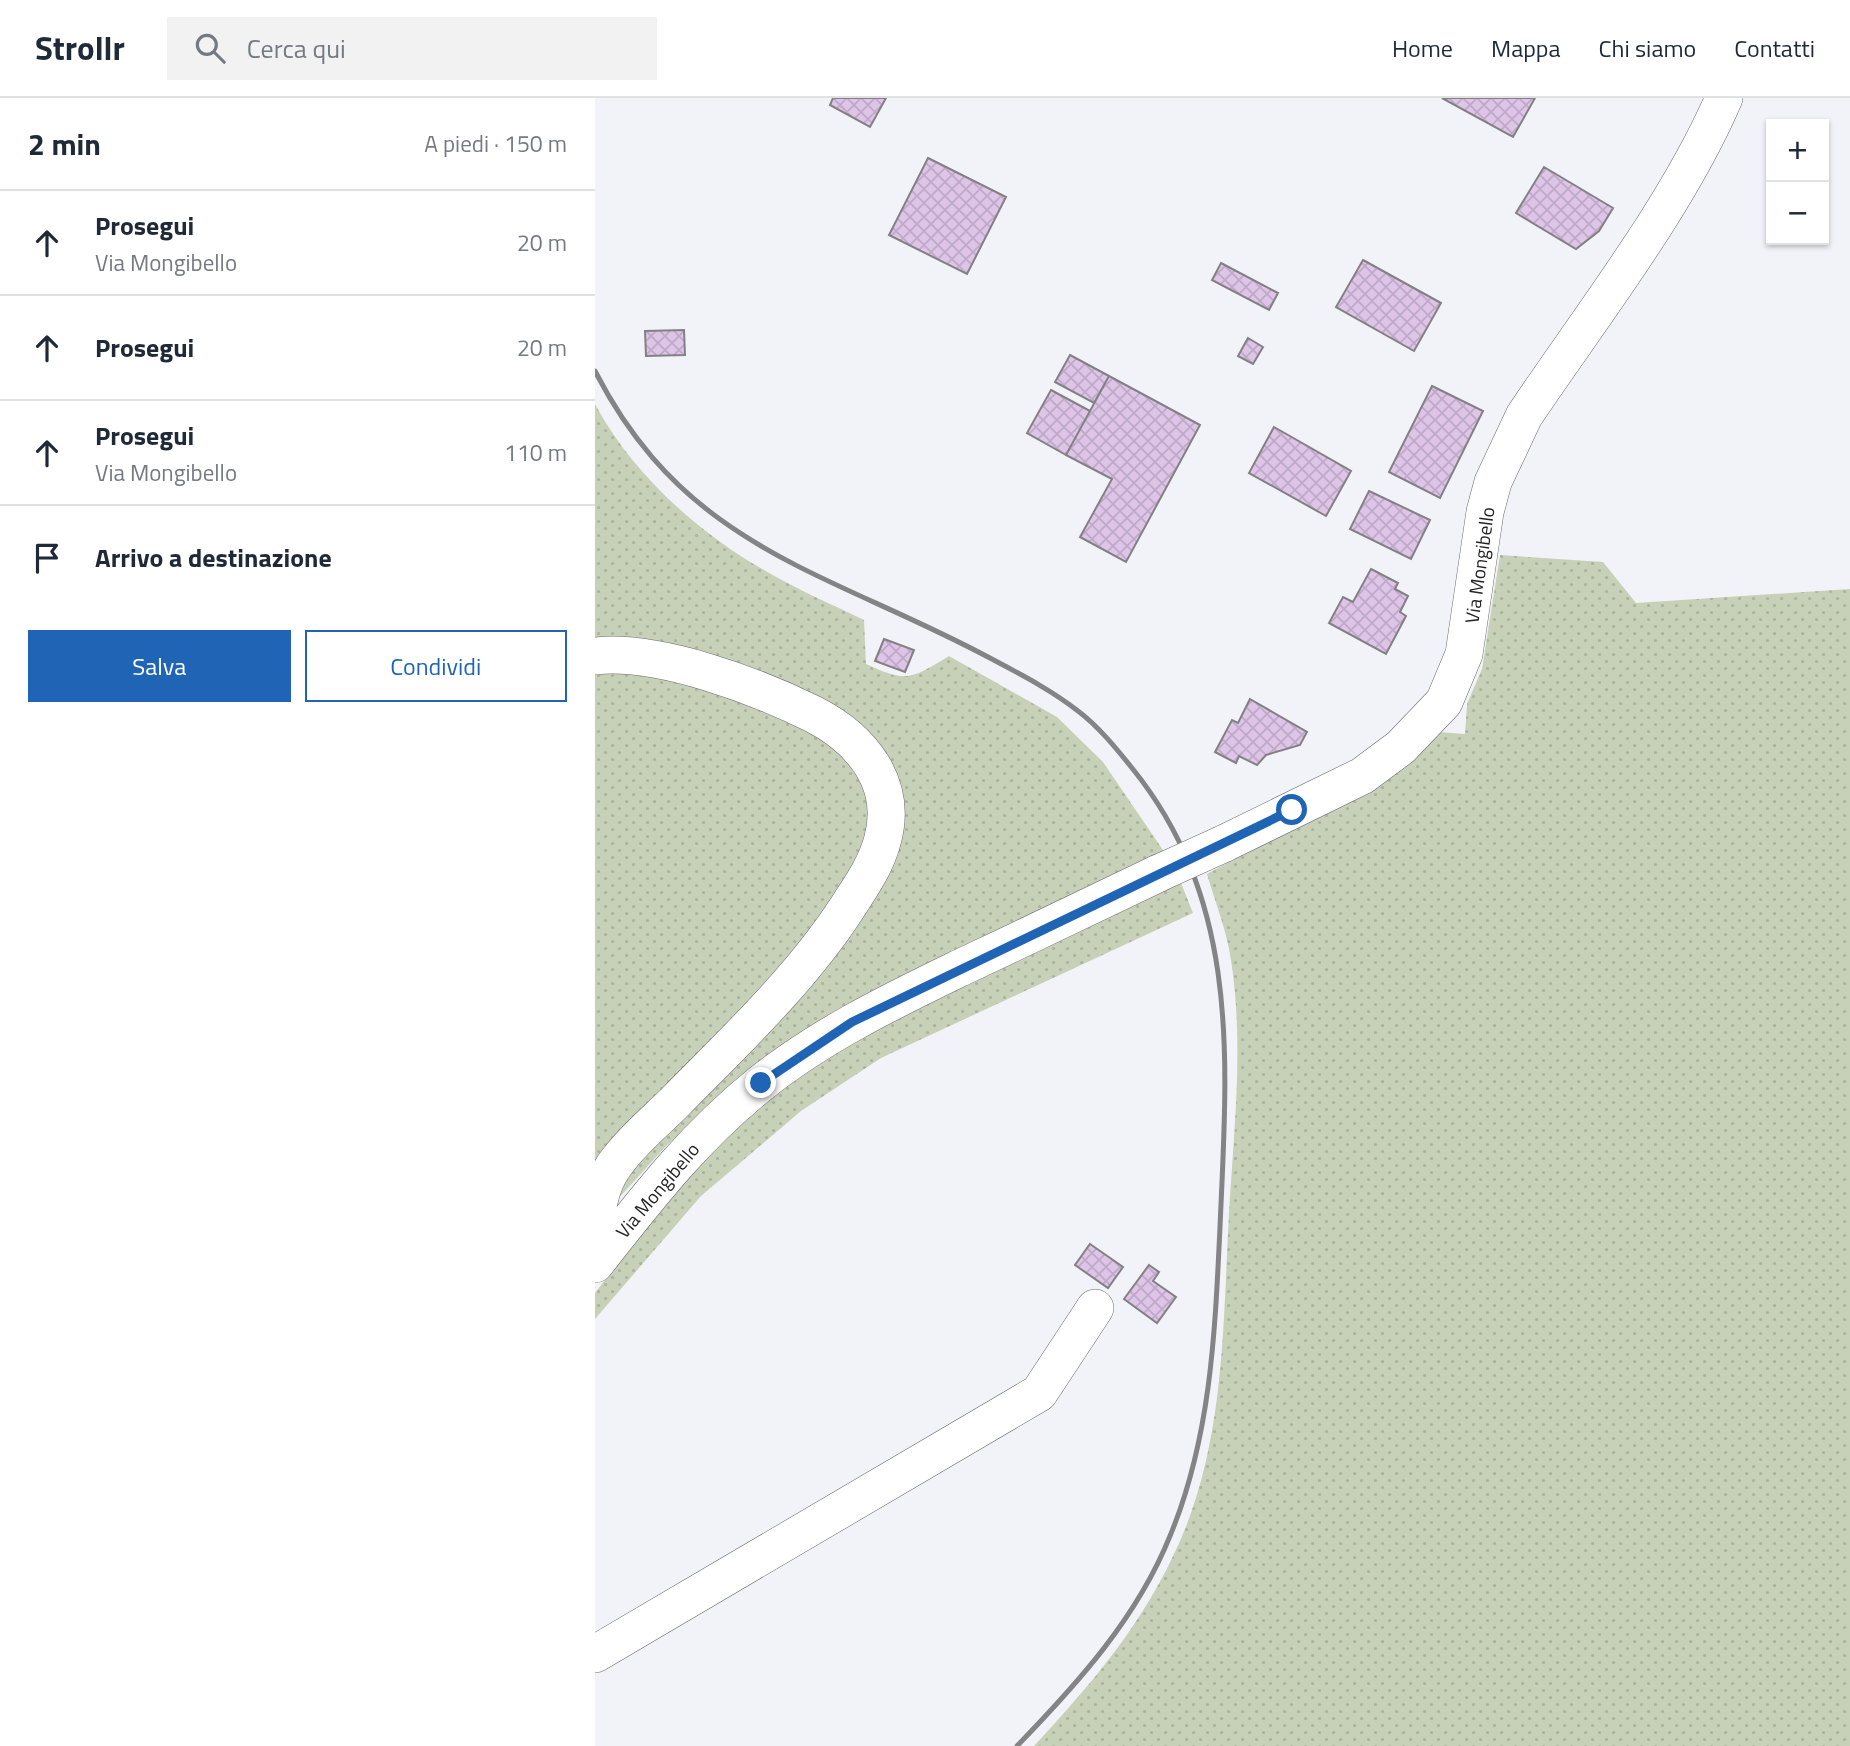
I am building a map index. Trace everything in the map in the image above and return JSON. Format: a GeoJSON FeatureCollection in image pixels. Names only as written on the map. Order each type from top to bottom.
{"type":"FeatureCollection","features":[{"type":"Feature","properties":{"kind":"street","name":"Via Mongibello"},"geometry":{"type":"LineString","coordinates":[[598,1241],[674,1164],[761,1083],[852,1022],[1361,776],[1401,747],[1444,702],[1464,654],[1485,512],[1504,453],[1524,416],[1665,206],[1705,138],[1724,98]]}},
{"type":"Feature","properties":{"kind":"street"},"geometry":{"type":"LineString","coordinates":[[595,656],[642,656],[690,668],[791,703],[819,717],[850,736],[872,763],[883,790],[885,815],[883,839],[873,867],[832,931],[759,1016],[618,1159],[600,1189],[598,1241]]}},
{"type":"Feature","properties":{"kind":"street"},"geometry":{"type":"LineString","coordinates":[[595,1654],[1038,1393],[1094,1308]]}},
{"type":"Feature","properties":{"kind":"green space"},"geometry":{"type":"Polygon","coordinates":[[[595,404],[627,453],[647,476],[714,538],[764,570],[864,620],[866,664],[891,674],[909,676],[926,670],[949,656],[1057,717],[1103,762],[1165,853],[723,1095],[666,1146],[608,1210],[606,1195],[886,866],[859,731],[595,646],[595,404]]]}},
{"type":"Feature","properties":{"kind":"green space"},"geometry":{"type":"Polygon","coordinates":[[[1500,555],[1603,562],[1636,603],[1850,589],[1850,1746],[1034,1746],[1097,1674],[1134,1625],[1166,1571],[1180,1541],[1206,1462],[1214,1421],[1223,1338],[1237,1055],[1231,960],[1224,927],[1207,874],[1370,785],[1439,732],[1465,734],[1467,704],[1482,669],[1500,555]]]}},
{"type":"Feature","properties":{"kind":"green space"},"geometry":{"type":"Polygon","coordinates":[[[595,668],[691,676],[847,744],[876,813],[841,905],[595,1183],[595,668]]]}},
{"type":"Feature","properties":{"kind":"green space"},"geometry":{"type":"Polygon","coordinates":[[[1181,883],[1193,913],[881,1058],[801,1111],[701,1196],[595,1319],[595,1293],[692,1166],[725,1129],[855,1034],[1181,883]]]}},
{"type":"Feature","properties":{"kind":"building"},"geometry":{"type":"Polygon","coordinates":[[[833,98],[886,98],[870,127],[830,105],[833,98]]]}},
{"type":"Feature","properties":{"kind":"building"},"geometry":{"type":"Polygon","coordinates":[[[1442,98],[1535,98],[1513,137],[1442,98]]]}},
{"type":"Feature","properties":{"kind":"building"},"geometry":{"type":"Polygon","coordinates":[[[928,158],[1006,197],[967,274],[889,235],[928,158]]]}},
{"type":"Feature","properties":{"kind":"building"},"geometry":{"type":"Polygon","coordinates":[[[1544,167],[1613,208],[1599,231],[1576,249],[1516,213],[1544,167]]]}},
{"type":"Feature","properties":{"kind":"building"},"geometry":{"type":"Polygon","coordinates":[[[1363,260],[1441,303],[1414,351],[1336,307],[1363,260]]]}},
{"type":"Feature","properties":{"kind":"building"},"geometry":{"type":"Polygon","coordinates":[[[1221,263],[1278,293],[1269,310],[1212,280],[1221,263]]]}},
{"type":"Feature","properties":{"kind":"building"},"geometry":{"type":"Polygon","coordinates":[[[684,330],[685,355],[646,356],[645,331],[684,330]]]}},
{"type":"Feature","properties":{"kind":"building"},"geometry":{"type":"Polygon","coordinates":[[[1248,338],[1263,347],[1253,364],[1238,356],[1248,338]]]}},
{"type":"Feature","properties":{"kind":"building"},"geometry":{"type":"Polygon","coordinates":[[[1070,355],[1109,376],[1094,403],[1055,382],[1070,355]]]}},
{"type":"Feature","properties":{"kind":"building"},"geometry":{"type":"Polygon","coordinates":[[[1109,376],[1200,425],[1126,562],[1080,537],[1112,479],[1066,455],[1109,376]]]}},
{"type":"Feature","properties":{"kind":"building"},"geometry":{"type":"Polygon","coordinates":[[[1432,386],[1483,411],[1440,498],[1389,472],[1432,386]]]}},
{"type":"Feature","properties":{"kind":"building"},"geometry":{"type":"Polygon","coordinates":[[[1051,390],[1090,411],[1066,455],[1027,433],[1051,390]]]}},
{"type":"Feature","properties":{"kind":"building"},"geometry":{"type":"Polygon","coordinates":[[[1274,427],[1351,471],[1326,516],[1249,473],[1274,427]]]}},
{"type":"Feature","properties":{"kind":"building"},"geometry":{"type":"Polygon","coordinates":[[[1369,491],[1430,520],[1411,559],[1350,529],[1369,491]]]}},
{"type":"Feature","properties":{"kind":"building"},"geometry":{"type":"Polygon","coordinates":[[[1371,569],[1398,583],[1395,589],[1408,596],[1400,612],[1406,616],[1386,654],[1329,623],[1343,597],[1353,602],[1371,569]]]}},
{"type":"Feature","properties":{"kind":"building"},"geometry":{"type":"Polygon","coordinates":[[[884,639],[914,650],[905,672],[875,661],[884,639]]]}},
{"type":"Feature","properties":{"kind":"building"},"geometry":{"type":"Polygon","coordinates":[[[1250,699],[1307,732],[1300,745],[1266,755],[1257,765],[1239,756],[1236,763],[1215,752],[1232,720],[1238,723],[1250,699]]]}},
{"type":"Feature","properties":{"kind":"building"},"geometry":{"type":"Polygon","coordinates":[[[1090,1244],[1123,1267],[1108,1288],[1075,1265],[1090,1244]]]}},
{"type":"Feature","properties":{"kind":"building"},"geometry":{"type":"Polygon","coordinates":[[[1149,1265],[1159,1272],[1153,1281],[1176,1297],[1157,1323],[1124,1299],[1149,1265]]]}},
{"type":"Feature","properties":{"kind":"railway"},"geometry":{"type":"LineString","coordinates":[[595,371],[631,431],[672,479],[717,517],[765,548],[817,576],[929,627],[1022,675],[1085,717],[1132,768],[1168,820],[1193,874],[1210,930],[1220,987],[1224,1046],[1225,1105],[1216,1306],[1203,1422],[1184,1499],[1170,1536],[1141,1595],[1084,1673],[1017,1746]]}},
{"type":"Feature","properties":{"kind":"route"},"geometry":{"type":"LineString","coordinates":[[761,1083],[852,1022],[1292,810]]}}]}
